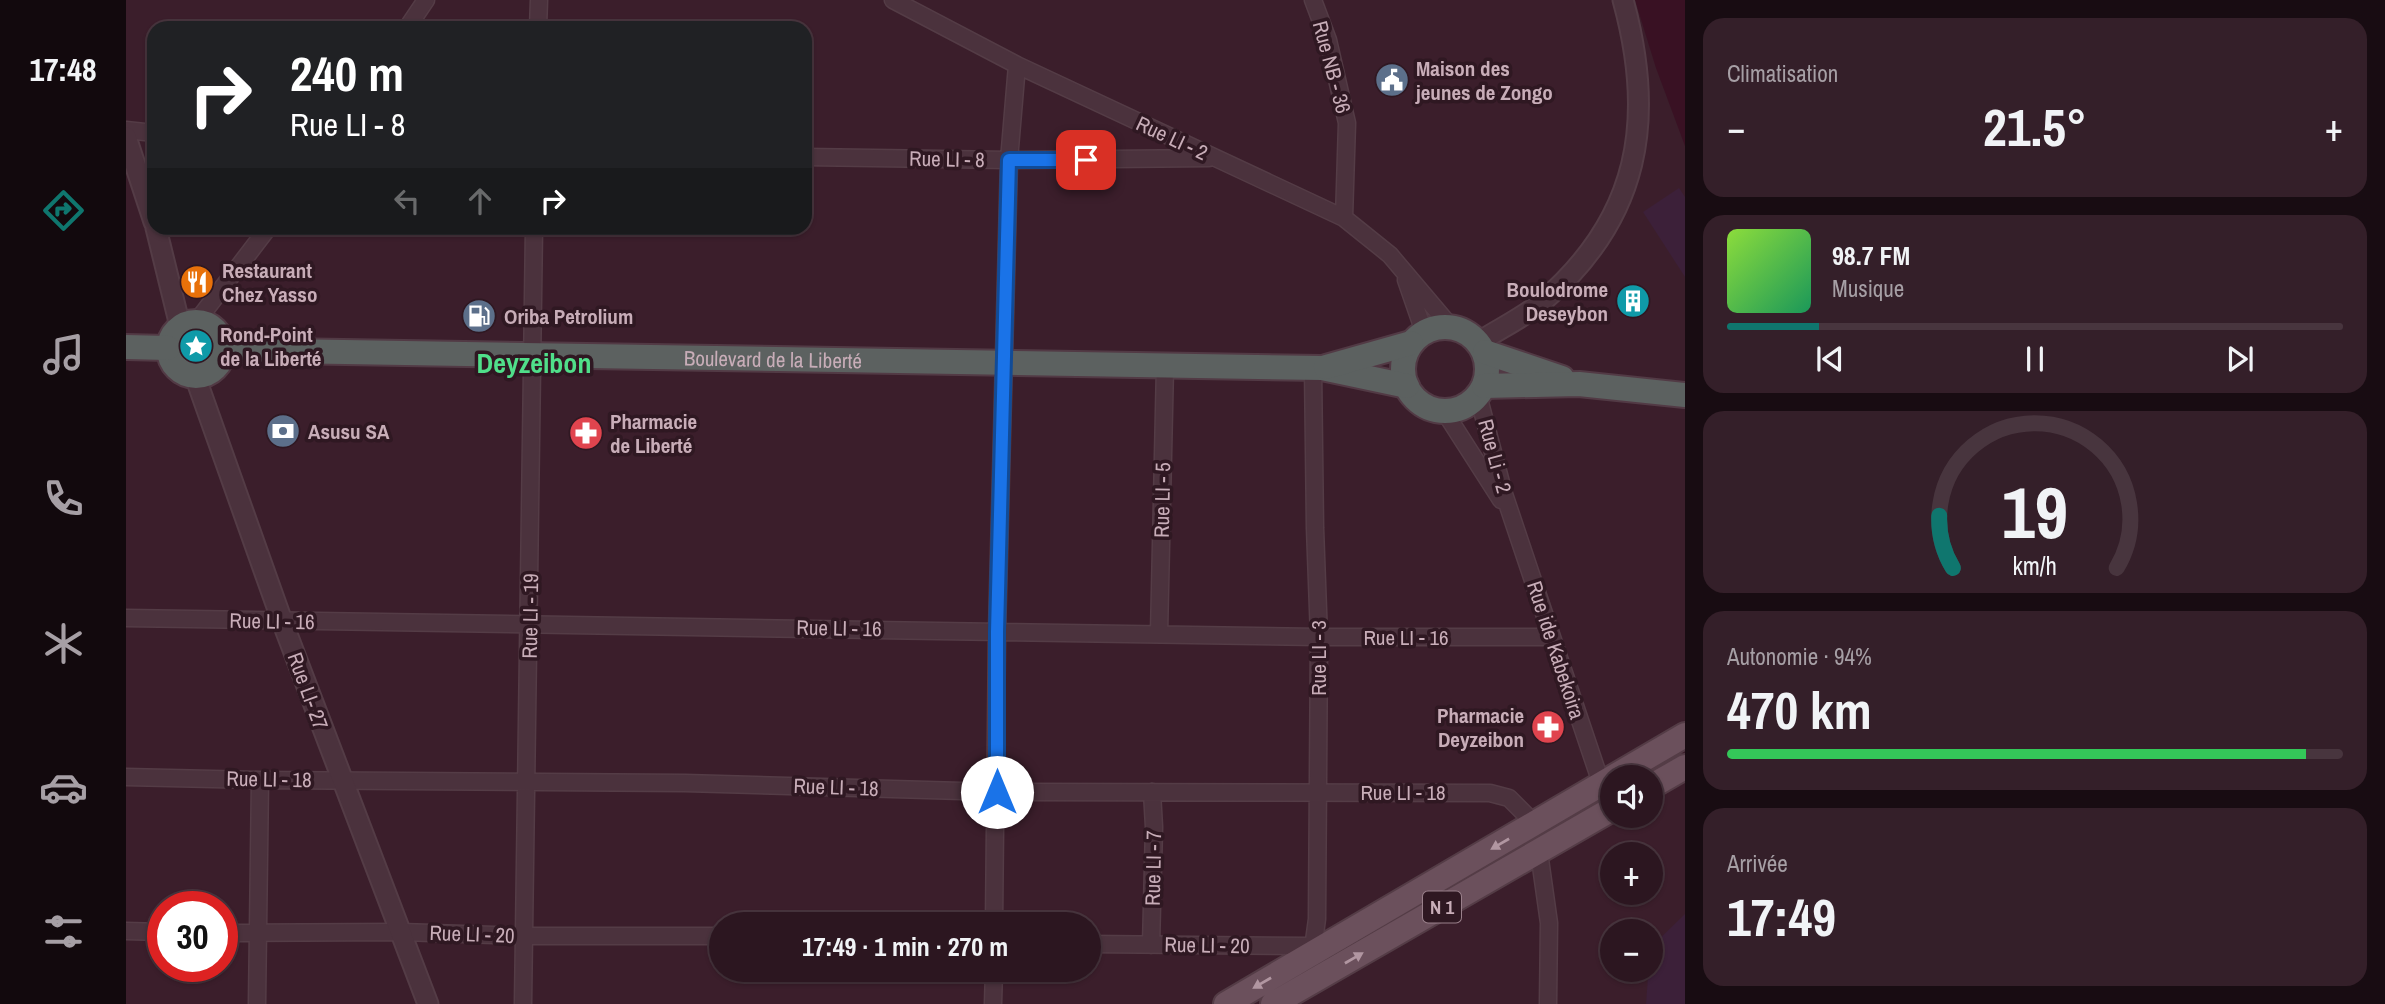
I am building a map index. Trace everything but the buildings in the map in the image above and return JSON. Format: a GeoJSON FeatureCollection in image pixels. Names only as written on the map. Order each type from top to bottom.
{"type":"FeatureCollection","features":[{"type":"Feature","properties":{"kind":"highway"},"geometry":{"type":"LineString","coordinates":[[188,323],[213,327],[222,341],[223,350],[217,366],[203,375],[186,375],[173,364],[168,348],[170,339],[188,323]]}},
{"type":"Feature","properties":{"kind":"highway"},"geometry":{"type":"LineString","coordinates":[[1482,347],[1487,374],[1481,390],[1469,404],[1457,410],[1444,411],[1422,404],[1406,386],[1403,372],[1405,357],[1418,338],[1437,327],[1461,329],[1482,347],[1579,384]]}},
{"type":"Feature","properties":{"kind":"highway","name":"Boulevard de la Liberté"},"geometry":{"type":"LineString","coordinates":[[1317,368],[1418,338]]}},
{"type":"Feature","properties":{"kind":"highway"},"geometry":{"type":"LineString","coordinates":[[126,346],[168,348]]}},
{"type":"Feature","properties":{"kind":"highway","name":"Boulevard de la Liberté"},"geometry":{"type":"LineString","coordinates":[[223,350],[1317,368],[1406,386]]}},
{"type":"Feature","properties":{"kind":"highway"},"geometry":{"type":"LineString","coordinates":[[1481,390],[1579,384],[1685,395]]}},
{"type":"Feature","properties":{"kind":"main road"},"geometry":{"type":"LineString","coordinates":[[1632,765],[1685,735]]}},
{"type":"Feature","properties":{"kind":"main road"},"geometry":{"type":"LineString","coordinates":[[1663,780],[1685,767]]}},
{"type":"Feature","properties":{"kind":"main road"},"geometry":{"type":"LineString","coordinates":[[1226,1004],[1308,952],[1535,824],[1600,784]]}},
{"type":"Feature","properties":{"kind":"main road","name":"N 1"},"geometry":{"type":"LineString","coordinates":[[1273,1004],[1600,817]]}},
{"type":"Feature","properties":{"kind":"street"},"geometry":{"type":"LineString","coordinates":[[412,21],[426,0]]}},
{"type":"Feature","properties":{"kind":"street"},"geometry":{"type":"LineString","coordinates":[[538,21],[539,0]]}},
{"type":"Feature","properties":{"kind":"street","name":"Rue LI - 2"},"geometry":{"type":"LineString","coordinates":[[893,0],[1017,65],[1344,218],[1374,240],[1403,271]]}},
{"type":"Feature","properties":{"kind":"street","name":"Rue NB - 36"},"geometry":{"type":"LineString","coordinates":[[1313,0],[1328,40],[1348,123],[1344,218]]}},
{"type":"Feature","properties":{"kind":"street"},"geometry":{"type":"LineString","coordinates":[[1482,347],[1541,303],[1571,273],[1597,242],[1617,208],[1632,170],[1638,104],[1636,55],[1623,0]]}},
{"type":"Feature","properties":{"kind":"street"},"geometry":{"type":"LineString","coordinates":[[994,912],[997,632],[1009,160],[1017,65]]}},
{"type":"Feature","properties":{"kind":"street"},"geometry":{"type":"LineString","coordinates":[[126,130],[147,132]]}},
{"type":"Feature","properties":{"kind":"street"},"geometry":{"type":"LineString","coordinates":[[126,137],[147,201]]}},
{"type":"Feature","properties":{"kind":"street","name":"Rue LI - 8"},"geometry":{"type":"LineString","coordinates":[[812,157],[1009,160],[1215,158]]}},
{"type":"Feature","properties":{"kind":"street"},"geometry":{"type":"LineString","coordinates":[[158,235],[188,323]]}},
{"type":"Feature","properties":{"kind":"street"},"geometry":{"type":"LineString","coordinates":[[188,323],[262,235]]}},
{"type":"Feature","properties":{"kind":"street","name":"Rue LI - 19"},"geometry":{"type":"LineString","coordinates":[[523,1004],[534,235]]}},
{"type":"Feature","properties":{"kind":"street"},"geometry":{"type":"LineString","coordinates":[[1403,271],[1450,327]]}},
{"type":"Feature","properties":{"kind":"street"},"geometry":{"type":"LineString","coordinates":[[1403,271],[1418,338]]}},
{"type":"Feature","properties":{"kind":"street","name":"Rue LI - 5"},"geometry":{"type":"LineString","coordinates":[[1159,634],[1164,366]]}},
{"type":"Feature","properties":{"kind":"street","name":"Rue LI - 3"},"geometry":{"type":"LineString","coordinates":[[1308,952],[1317,919],[1317,368]]}},
{"type":"Feature","properties":{"kind":"street","name":"Rue LI- 27"},"geometry":{"type":"LineString","coordinates":[[195,376],[282,621],[428,1004]]}},
{"type":"Feature","properties":{"kind":"street","name":"Rue Li - 2"},"geometry":{"type":"LineString","coordinates":[[1481,390],[1512,517]]}},
{"type":"Feature","properties":{"kind":"street","name":"Rue Li - 2"},"geometry":{"type":"LineString","coordinates":[[1444,411],[1512,517]]}},
{"type":"Feature","properties":{"kind":"street","name":"Rue ide Kabekoira"},"geometry":{"type":"LineString","coordinates":[[1512,517],[1600,780]]}},
{"type":"Feature","properties":{"kind":"street","name":"Rue LI - 16"},"geometry":{"type":"LineString","coordinates":[[126,618],[530,626],[1552,637]]}},
{"type":"Feature","properties":{"kind":"street","name":"Rue LI - 18"},"geometry":{"type":"LineString","coordinates":[[126,777],[685,783],[997,792],[1490,793],[1509,798],[1535,824]]}},
{"type":"Feature","properties":{"kind":"street"},"geometry":{"type":"LineString","coordinates":[[257,1004],[260,780]]}},
{"type":"Feature","properties":{"kind":"street","name":"Rue LI - 7"},"geometry":{"type":"LineString","coordinates":[[1151,945],[1154,827],[1152,792]]}},
{"type":"Feature","properties":{"kind":"street"},"geometry":{"type":"LineString","coordinates":[[1539,852],[1549,923],[1548,1004]]}},
{"type":"Feature","properties":{"kind":"street"},"geometry":{"type":"LineString","coordinates":[[126,931],[147,932]]}},
{"type":"Feature","properties":{"kind":"street","name":"Rue LI - 20"},"geometry":{"type":"LineString","coordinates":[[238,933],[401,932],[523,936],[709,936]]}},
{"type":"Feature","properties":{"kind":"street","name":"Rue LI - 20"},"geometry":{"type":"LineString","coordinates":[[1101,944],[1308,952]]}},
{"type":"Feature","properties":{"kind":"street"},"geometry":{"type":"LineString","coordinates":[[993,982],[993,1004]]}},
{"type":"Feature","properties":{"kind":"shaded area"},"geometry":{"type":"Polygon","coordinates":[[[1635,0],[1685,0],[1685,146],[1656,68],[1635,0]]]}},
{"type":"Feature","properties":{"kind":"shaded area"},"geometry":{"type":"Polygon","coordinates":[[[1679,188],[1685,197],[1685,277],[1643,212],[1679,188]]]}},
{"type":"Feature","properties":{"kind":"shaded area"},"geometry":{"type":"Polygon","coordinates":[[[1685,914],[1685,1004],[1646,1004],[1648,982],[1663,982],[1663,935],[1685,914]]]}},
{"type":"Feature","properties":{"kind":"place","name":"Maison des jeunes de Zongo"},"geometry":{"type":"Point","coordinates":[1392,80]}},
{"type":"Feature","properties":{"kind":"place","name":"Restaurant Chez Yasso"},"geometry":{"type":"Point","coordinates":[197,282]}},
{"type":"Feature","properties":{"kind":"place","name":"Boulodrome Deseybon"},"geometry":{"type":"Point","coordinates":[1633,301]}},
{"type":"Feature","properties":{"kind":"place","name":"Oriba Petrolium"},"geometry":{"type":"Point","coordinates":[479,316]}},
{"type":"Feature","properties":{"kind":"place","name":"Rond-Point de la Liberté"},"geometry":{"type":"Point","coordinates":[196,346]}},
{"type":"Feature","properties":{"kind":"place","name":"Asusu SA"},"geometry":{"type":"Point","coordinates":[283,431]}},
{"type":"Feature","properties":{"kind":"place","name":"Pharmacie de Liberté"},"geometry":{"type":"Point","coordinates":[586,433]}},
{"type":"Feature","properties":{"kind":"place","name":"Pharmacie Deyzeibon"},"geometry":{"type":"Point","coordinates":[1548,727]}},
{"type":"Feature","properties":{"kind":"district","name":"Deyzeibon"},"geometry":{"type":"Point","coordinates":[534,363]}},
{"type":"Feature","properties":{"kind":"route"},"geometry":{"type":"LineString","coordinates":[[997,792],[997,632],[1009,160],[1086,160]]}}]}
